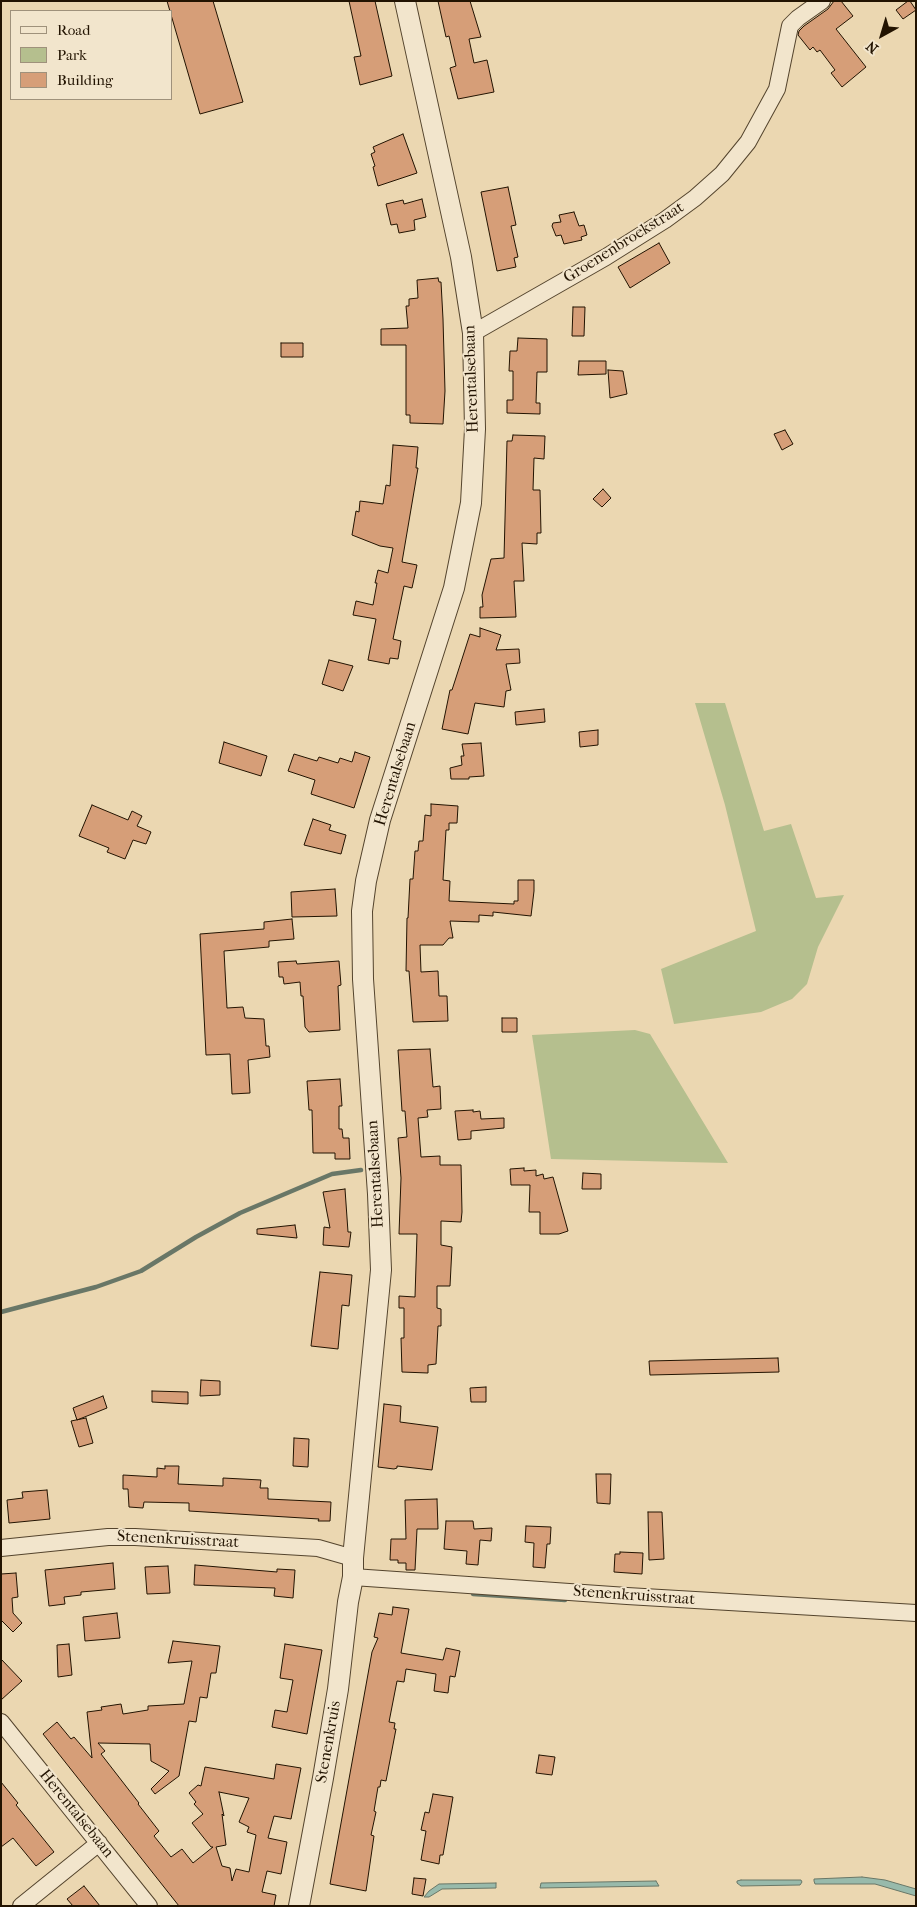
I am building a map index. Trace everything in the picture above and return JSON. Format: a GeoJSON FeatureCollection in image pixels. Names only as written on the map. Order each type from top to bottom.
{"type":"FeatureCollection","features":[{"type":"Feature","properties":{"kind":"street","name":"Herentalsebaan"},"geometry":{"type":"LineString","coordinates":[[353,1567],[381,1270],[378,1194],[363,970],[362,911],[366,881],[378,828],[454,588],[469,512],[475,428],[472,333],[461,257],[405,1]]}},
{"type":"Feature","properties":{"kind":"street","name":"Groenenbroekstraat"},"geometry":{"type":"LineString","coordinates":[[472,333],[606,257],[665,220],[695,198],[722,174],[748,142],[777,89],[790,26],[822,1]]}},
{"type":"Feature","properties":{"kind":"street","name":"Stenenkruisstraat"},"geometry":{"type":"LineString","coordinates":[[1,1548],[135,1536],[318,1548],[353,1567],[637,1597],[916,1613]]}},
{"type":"Feature","properties":{"kind":"street","name":"Stenenkruis"},"geometry":{"type":"LineString","coordinates":[[298,1906],[338,1689],[353,1567]]}},
{"type":"Feature","properties":{"kind":"street","name":"Herentalsebaan"},"geometry":{"type":"LineString","coordinates":[[1,1722],[149,1906]]}},
{"type":"Feature","properties":{"kind":"street"},"geometry":{"type":"LineString","coordinates":[[21,1906],[99,1844]]}},
{"type":"Feature","properties":{"kind":"green space"},"geometry":{"type":"Polygon","coordinates":[[[695,703],[725,703],[764,831],[791,824],[816,898],[844,895],[818,947],[807,984],[792,999],[761,1012],[674,1024],[661,969],[756,931],[725,805],[695,703]]]}},
{"type":"Feature","properties":{"kind":"green space"},"geometry":{"type":"Polygon","coordinates":[[[635,1030],[650,1034],[728,1163],[551,1159],[532,1035],[635,1030]]]}},
{"type":"Feature","properties":{"kind":"shaded area"},"geometry":{"type":"Polygon","coordinates":[[[862,1877],[885,1880],[916,1889],[916,1896],[875,1884],[815,1884],[814,1881],[814,1879],[862,1877]]]}},
{"type":"Feature","properties":{"kind":"shaded area"},"geometry":{"type":"Polygon","coordinates":[[[801,1880],[802,1882],[800,1885],[741,1886],[737,1881],[801,1880]]]}},
{"type":"Feature","properties":{"kind":"shaded area"},"geometry":{"type":"Polygon","coordinates":[[[656,1881],[659,1886],[540,1888],[541,1883],[656,1881]]]}},
{"type":"Feature","properties":{"kind":"shaded area"},"geometry":{"type":"Polygon","coordinates":[[[496,1883],[496,1888],[442,1889],[429,1897],[424,1897],[439,1884],[496,1883]]]}},
{"type":"Feature","properties":{"kind":"building"},"geometry":{"type":"Polygon","coordinates":[[[167,1],[213,1],[243,102],[200,114],[172,18],[172,10],[170,10],[167,1]]]}},
{"type":"Feature","properties":{"kind":"building"},"geometry":{"type":"Polygon","coordinates":[[[349,1],[375,1],[392,76],[360,85],[354,57],[361,56],[349,1]]]}},
{"type":"Feature","properties":{"kind":"building"},"geometry":{"type":"Polygon","coordinates":[[[438,1],[470,1],[481,37],[469,39],[474,63],[487,60],[494,92],[458,99],[450,68],[456,66],[449,36],[446,37],[438,1]]]}},
{"type":"Feature","properties":{"kind":"building"},"geometry":{"type":"Polygon","coordinates":[[[834,1],[841,1],[853,16],[836,29],[866,67],[842,87],[831,73],[835,70],[820,50],[817,52],[813,47],[810,50],[798,35],[804,26],[828,9],[834,1]]]}},
{"type":"Feature","properties":{"kind":"building"},"geometry":{"type":"Polygon","coordinates":[[[908,1],[916,10],[903,19],[896,10],[908,1]]]}},
{"type":"Feature","properties":{"kind":"building"},"geometry":{"type":"Polygon","coordinates":[[[403,134],[417,173],[378,186],[371,154],[375,152],[373,147],[403,134]]]}},
{"type":"Feature","properties":{"kind":"building"},"geometry":{"type":"Polygon","coordinates":[[[508,187],[516,225],[511,226],[518,257],[514,258],[516,267],[497,271],[481,192],[508,187]]]}},
{"type":"Feature","properties":{"kind":"building"},"geometry":{"type":"Polygon","coordinates":[[[422,199],[426,217],[414,220],[415,230],[399,233],[397,224],[391,225],[386,204],[403,200],[404,204],[422,199]]]}},
{"type":"Feature","properties":{"kind":"building"},"geometry":{"type":"Polygon","coordinates":[[[574,212],[579,226],[584,225],[587,235],[581,237],[582,240],[564,244],[561,235],[556,236],[552,226],[553,223],[561,222],[559,215],[574,212]]]}},
{"type":"Feature","properties":{"kind":"building"},"geometry":{"type":"Polygon","coordinates":[[[659,243],[670,263],[630,288],[618,267],[659,243]]]}},
{"type":"Feature","properties":{"kind":"building"},"geometry":{"type":"Polygon","coordinates":[[[438,278],[439,282],[441,282],[443,319],[445,391],[443,424],[410,423],[410,415],[406,415],[406,345],[381,345],[381,329],[408,328],[406,306],[409,306],[409,299],[418,298],[417,280],[438,278]]]}},
{"type":"Feature","properties":{"kind":"building"},"geometry":{"type":"Polygon","coordinates":[[[573,307],[585,307],[584,336],[572,336],[573,307]]]}},
{"type":"Feature","properties":{"kind":"building"},"geometry":{"type":"Polygon","coordinates":[[[518,338],[547,339],[547,372],[537,372],[536,403],[540,403],[540,414],[507,413],[507,400],[513,400],[513,371],[509,371],[510,351],[517,351],[518,338]]]}},
{"type":"Feature","properties":{"kind":"building"},"geometry":{"type":"Polygon","coordinates":[[[281,343],[303,343],[303,357],[281,357],[281,343]]]}},
{"type":"Feature","properties":{"kind":"building"},"geometry":{"type":"Polygon","coordinates":[[[579,361],[606,361],[606,374],[578,375],[579,361]]]}},
{"type":"Feature","properties":{"kind":"building"},"geometry":{"type":"Polygon","coordinates":[[[608,370],[623,371],[627,394],[610,398],[608,370]]]}},
{"type":"Feature","properties":{"kind":"building"},"geometry":{"type":"Polygon","coordinates":[[[785,430],[793,444],[782,450],[774,434],[785,430]]]}},
{"type":"Feature","properties":{"kind":"building"},"geometry":{"type":"Polygon","coordinates":[[[513,435],[545,436],[544,459],[534,458],[533,490],[540,490],[541,533],[537,533],[537,544],[522,543],[524,581],[514,581],[516,617],[480,618],[480,607],[483,607],[482,595],[491,559],[504,558],[507,441],[512,441],[513,435]]]}},
{"type":"Feature","properties":{"kind":"building"},"geometry":{"type":"Polygon","coordinates":[[[393,445],[418,447],[416,468],[418,468],[402,562],[417,565],[412,588],[404,586],[393,639],[401,641],[398,659],[390,658],[389,664],[368,660],[376,619],[353,615],[356,601],[373,605],[378,570],[388,573],[393,548],[380,546],[352,535],[356,511],[359,512],[360,501],[383,504],[386,485],[390,486],[393,445]]]}},
{"type":"Feature","properties":{"kind":"building"},"geometry":{"type":"Polygon","coordinates":[[[603,489],[611,498],[602,507],[593,499],[603,489]]]}},
{"type":"Feature","properties":{"kind":"building"},"geometry":{"type":"Polygon","coordinates":[[[480,628],[501,635],[496,650],[519,649],[520,663],[506,664],[511,690],[506,691],[504,707],[475,703],[468,734],[442,729],[450,690],[452,690],[470,634],[480,637],[480,628]]]}},
{"type":"Feature","properties":{"kind":"building"},"geometry":{"type":"Polygon","coordinates":[[[329,660],[353,666],[343,691],[322,684],[329,660]]]}},
{"type":"Feature","properties":{"kind":"building"},"geometry":{"type":"Polygon","coordinates":[[[544,709],[545,722],[516,725],[515,712],[544,709]]]}},
{"type":"Feature","properties":{"kind":"building"},"geometry":{"type":"Polygon","coordinates":[[[598,730],[598,745],[580,747],[579,732],[598,730]]]}},
{"type":"Feature","properties":{"kind":"building"},"geometry":{"type":"Polygon","coordinates":[[[224,742],[267,756],[261,776],[219,763],[224,742]]]}},
{"type":"Feature","properties":{"kind":"building"},"geometry":{"type":"Polygon","coordinates":[[[481,743],[484,776],[469,777],[469,779],[451,779],[450,768],[462,765],[461,756],[464,756],[462,744],[481,743]]]}},
{"type":"Feature","properties":{"kind":"building"},"geometry":{"type":"Polygon","coordinates":[[[355,752],[370,757],[354,808],[311,794],[315,780],[288,771],[294,754],[317,761],[319,757],[338,763],[340,758],[352,762],[355,752]]]}},
{"type":"Feature","properties":{"kind":"building"},"geometry":{"type":"Polygon","coordinates":[[[431,804],[458,806],[457,823],[449,823],[449,830],[446,830],[443,880],[450,881],[449,901],[514,904],[514,901],[518,901],[518,880],[534,880],[534,891],[531,916],[493,912],[493,916],[479,915],[479,922],[450,921],[453,938],[449,938],[443,945],[420,945],[421,972],[438,971],[439,996],[447,996],[448,1021],[413,1022],[409,971],[406,971],[410,879],[413,879],[415,851],[418,851],[419,841],[423,841],[425,815],[431,816],[431,804]]]}},
{"type":"Feature","properties":{"kind":"building"},"geometry":{"type":"Polygon","coordinates":[[[92,805],[128,820],[132,811],[142,816],[137,826],[151,832],[146,844],[133,840],[125,859],[107,852],[109,848],[79,836],[92,805]]]}},
{"type":"Feature","properties":{"kind":"building"},"geometry":{"type":"Polygon","coordinates":[[[313,819],[331,825],[329,830],[346,835],[341,854],[304,845],[313,819]]]}},
{"type":"Feature","properties":{"kind":"building"},"geometry":{"type":"Polygon","coordinates":[[[335,889],[337,916],[292,917],[291,892],[335,889]]]}},
{"type":"Feature","properties":{"kind":"building"},"geometry":{"type":"Polygon","coordinates":[[[292,919],[294,939],[269,941],[269,947],[224,951],[227,1008],[243,1007],[245,1018],[264,1019],[266,1046],[269,1046],[270,1057],[248,1060],[250,1093],[232,1094],[230,1054],[206,1055],[200,934],[264,929],[264,922],[292,919]]]}},
{"type":"Feature","properties":{"kind":"building"},"geometry":{"type":"Polygon","coordinates":[[[296,961],[297,964],[339,961],[341,985],[338,986],[340,1030],[309,1032],[305,1027],[300,982],[284,984],[283,977],[279,977],[278,962],[296,961]]]}},
{"type":"Feature","properties":{"kind":"building"},"geometry":{"type":"Polygon","coordinates":[[[502,1018],[517,1018],[517,1032],[502,1032],[502,1018]]]}},
{"type":"Feature","properties":{"kind":"building"},"geometry":{"type":"Polygon","coordinates":[[[430,1049],[433,1087],[440,1086],[441,1109],[427,1110],[428,1117],[418,1118],[421,1157],[440,1156],[440,1165],[461,1165],[462,1212],[461,1222],[441,1221],[441,1245],[452,1247],[450,1286],[437,1286],[437,1308],[441,1309],[441,1326],[438,1326],[436,1364],[428,1365],[428,1373],[402,1372],[401,1338],[404,1338],[404,1308],[399,1308],[399,1296],[415,1297],[417,1234],[399,1234],[401,1178],[398,1138],[407,1137],[405,1111],[402,1111],[398,1050],[430,1049]]]}},
{"type":"Feature","properties":{"kind":"building"},"geometry":{"type":"Polygon","coordinates":[[[340,1079],[342,1106],[339,1106],[339,1129],[342,1129],[343,1138],[349,1138],[350,1159],[335,1159],[335,1153],[313,1153],[312,1110],[309,1110],[307,1081],[340,1079]]]}},
{"type":"Feature","properties":{"kind":"building"},"geometry":{"type":"Polygon","coordinates":[[[473,1110],[473,1112],[480,1111],[481,1119],[504,1118],[504,1128],[471,1131],[471,1139],[458,1140],[455,1111],[473,1110]]]}},
{"type":"Feature","properties":{"kind":"building"},"geometry":{"type":"Polygon","coordinates":[[[524,1168],[524,1171],[536,1170],[536,1176],[543,1174],[544,1179],[553,1177],[568,1231],[559,1234],[540,1234],[540,1212],[529,1212],[530,1185],[511,1185],[510,1169],[524,1168]]]}},
{"type":"Feature","properties":{"kind":"building"},"geometry":{"type":"Polygon","coordinates":[[[583,1173],[601,1174],[601,1189],[582,1189],[583,1173]]]}},
{"type":"Feature","properties":{"kind":"building"},"geometry":{"type":"Polygon","coordinates":[[[345,1189],[348,1232],[351,1232],[349,1247],[323,1245],[324,1227],[330,1228],[323,1192],[345,1189]]]}},
{"type":"Feature","properties":{"kind":"building"},"geometry":{"type":"Polygon","coordinates":[[[295,1225],[297,1238],[257,1234],[257,1229],[295,1225]]]}},
{"type":"Feature","properties":{"kind":"building"},"geometry":{"type":"Polygon","coordinates":[[[320,1272],[352,1275],[349,1306],[342,1305],[338,1349],[311,1346],[320,1272]]]}},
{"type":"Feature","properties":{"kind":"building"},"geometry":{"type":"Polygon","coordinates":[[[778,1358],[779,1372],[650,1375],[649,1361],[778,1358]]]}},
{"type":"Feature","properties":{"kind":"building"},"geometry":{"type":"Polygon","coordinates":[[[201,1380],[220,1381],[220,1395],[200,1396],[201,1380]]]}},
{"type":"Feature","properties":{"kind":"building"},"geometry":{"type":"Polygon","coordinates":[[[486,1387],[486,1402],[471,1402],[470,1388],[486,1387]]]}},
{"type":"Feature","properties":{"kind":"building"},"geometry":{"type":"Polygon","coordinates":[[[152,1391],[188,1392],[188,1404],[152,1402],[152,1391]]]}},
{"type":"Feature","properties":{"kind":"building"},"geometry":{"type":"Polygon","coordinates":[[[103,1396],[107,1408],[77,1420],[73,1408],[103,1396]]]}},
{"type":"Feature","properties":{"kind":"building"},"geometry":{"type":"Polygon","coordinates":[[[384,1404],[401,1406],[400,1422],[438,1427],[432,1470],[397,1466],[394,1469],[378,1467],[384,1404]]]}},
{"type":"Feature","properties":{"kind":"building"},"geometry":{"type":"Polygon","coordinates":[[[86,1418],[93,1443],[79,1447],[71,1421],[86,1418]]]}},
{"type":"Feature","properties":{"kind":"building"},"geometry":{"type":"Polygon","coordinates":[[[294,1438],[309,1439],[308,1467],[293,1466],[294,1438]]]}},
{"type":"Feature","properties":{"kind":"building"},"geometry":{"type":"Polygon","coordinates":[[[165,1466],[179,1466],[178,1484],[223,1486],[223,1478],[261,1480],[260,1488],[268,1488],[268,1499],[331,1502],[330,1521],[189,1511],[189,1503],[144,1502],[143,1508],[129,1507],[128,1489],[123,1489],[123,1475],[157,1477],[157,1468],[165,1469],[165,1466]]]}},
{"type":"Feature","properties":{"kind":"building"},"geometry":{"type":"Polygon","coordinates":[[[596,1474],[611,1474],[610,1504],[597,1503],[596,1474]]]}},
{"type":"Feature","properties":{"kind":"building"},"geometry":{"type":"Polygon","coordinates":[[[47,1490],[50,1519],[9,1523],[7,1500],[23,1498],[22,1492],[47,1490]]]}},
{"type":"Feature","properties":{"kind":"building"},"geometry":{"type":"Polygon","coordinates":[[[437,1499],[438,1529],[417,1529],[415,1570],[406,1570],[406,1563],[390,1560],[391,1539],[406,1539],[405,1500],[437,1499]]]}},
{"type":"Feature","properties":{"kind":"building"},"geometry":{"type":"Polygon","coordinates":[[[648,1512],[662,1512],[664,1559],[649,1560],[648,1512]]]}},
{"type":"Feature","properties":{"kind":"building"},"geometry":{"type":"Polygon","coordinates":[[[446,1521],[473,1521],[474,1529],[492,1528],[491,1541],[480,1540],[478,1565],[466,1564],[467,1551],[444,1549],[446,1521]]]}},
{"type":"Feature","properties":{"kind":"building"},"geometry":{"type":"Polygon","coordinates":[[[526,1526],[551,1527],[545,1568],[533,1567],[534,1543],[525,1542],[526,1526]]]}},
{"type":"Feature","properties":{"kind":"building"},"geometry":{"type":"Polygon","coordinates":[[[620,1552],[643,1553],[642,1574],[614,1572],[615,1554],[620,1554],[620,1552]]]}},
{"type":"Feature","properties":{"kind":"building"},"geometry":{"type":"Polygon","coordinates":[[[113,1563],[115,1589],[81,1592],[81,1595],[64,1597],[65,1604],[49,1606],[45,1570],[113,1563]]]}},
{"type":"Feature","properties":{"kind":"building"},"geometry":{"type":"Polygon","coordinates":[[[195,1565],[277,1572],[277,1569],[295,1570],[293,1598],[274,1596],[275,1588],[194,1585],[195,1565]]]}},
{"type":"Feature","properties":{"kind":"building"},"geometry":{"type":"Polygon","coordinates":[[[168,1566],[170,1593],[147,1594],[145,1567],[168,1566]]]}},
{"type":"Feature","properties":{"kind":"building"},"geometry":{"type":"Polygon","coordinates":[[[16,1573],[18,1597],[12,1598],[13,1613],[22,1623],[13,1632],[1,1620],[1,1574],[16,1573]]]}},
{"type":"Feature","properties":{"kind":"building"},"geometry":{"type":"Polygon","coordinates":[[[393,1607],[409,1609],[401,1653],[443,1660],[446,1648],[460,1651],[455,1677],[450,1676],[448,1693],[434,1691],[436,1674],[406,1669],[404,1682],[397,1681],[389,1722],[395,1723],[394,1729],[396,1729],[386,1781],[381,1780],[380,1787],[378,1787],[374,1811],[376,1812],[371,1835],[374,1836],[366,1891],[330,1884],[372,1652],[378,1638],[374,1637],[379,1613],[392,1615],[393,1607]]]}},
{"type":"Feature","properties":{"kind":"building"},"geometry":{"type":"Polygon","coordinates":[[[117,1613],[120,1638],[85,1641],[83,1617],[117,1613]]]}},
{"type":"Feature","properties":{"kind":"building"},"geometry":{"type":"Polygon","coordinates":[[[173,1641],[220,1646],[216,1673],[211,1673],[207,1698],[200,1697],[196,1722],[189,1721],[179,1776],[155,1794],[151,1789],[169,1771],[151,1761],[150,1744],[98,1743],[105,1751],[101,1754],[159,1831],[154,1836],[171,1857],[182,1849],[193,1863],[213,1847],[211,1847],[192,1823],[203,1814],[194,1804],[196,1802],[189,1793],[198,1785],[201,1786],[205,1767],[274,1779],[276,1764],[301,1768],[291,1819],[274,1816],[268,1838],[287,1842],[281,1874],[267,1871],[262,1892],[276,1895],[274,1906],[179,1906],[43,1734],[57,1722],[71,1739],[74,1737],[92,1758],[87,1712],[102,1710],[101,1707],[121,1704],[123,1714],[148,1710],[148,1706],[184,1704],[192,1661],[168,1663],[173,1641]],[[219,1792],[224,1816],[222,1814],[226,1845],[216,1847],[222,1866],[230,1868],[232,1881],[236,1869],[249,1872],[256,1835],[247,1832],[249,1827],[239,1822],[249,1798],[219,1792]]]}},
{"type":"Feature","properties":{"kind":"building"},"geometry":{"type":"Polygon","coordinates":[[[69,1644],[72,1675],[58,1677],[57,1645],[69,1644]]]}},
{"type":"Feature","properties":{"kind":"building"},"geometry":{"type":"Polygon","coordinates":[[[285,1644],[322,1650],[307,1734],[272,1727],[275,1710],[287,1712],[293,1680],[280,1678],[285,1644]]]}},
{"type":"Feature","properties":{"kind":"building"},"geometry":{"type":"Polygon","coordinates":[[[1,1659],[22,1681],[1,1700],[1,1659]]]}},
{"type":"Feature","properties":{"kind":"building"},"geometry":{"type":"Polygon","coordinates":[[[539,1755],[555,1757],[552,1775],[536,1773],[539,1755]]]}},
{"type":"Feature","properties":{"kind":"building"},"geometry":{"type":"Polygon","coordinates":[[[1,1782],[18,1803],[16,1805],[54,1852],[36,1866],[13,1838],[1,1847],[1,1782]]]}},
{"type":"Feature","properties":{"kind":"building"},"geometry":{"type":"Polygon","coordinates":[[[433,1794],[453,1797],[443,1855],[440,1855],[439,1864],[421,1860],[426,1831],[421,1830],[425,1812],[429,1813],[433,1794]]]}},
{"type":"Feature","properties":{"kind":"building"},"geometry":{"type":"Polygon","coordinates":[[[414,1878],[426,1879],[423,1896],[412,1894],[414,1878]]]}},
{"type":"Feature","properties":{"kind":"building"},"geometry":{"type":"Polygon","coordinates":[[[84,1886],[100,1906],[73,1906],[67,1899],[84,1886]]]}},
{"type":"Feature","properties":{"kind":"waterway"},"geometry":{"type":"LineString","coordinates":[[1,1312],[96,1287],[141,1271],[196,1237],[240,1213],[332,1174],[361,1170]]}},
{"type":"Feature","properties":{"kind":"waterway"},"geometry":{"type":"LineString","coordinates":[[473,1594],[565,1600]]}}]}
